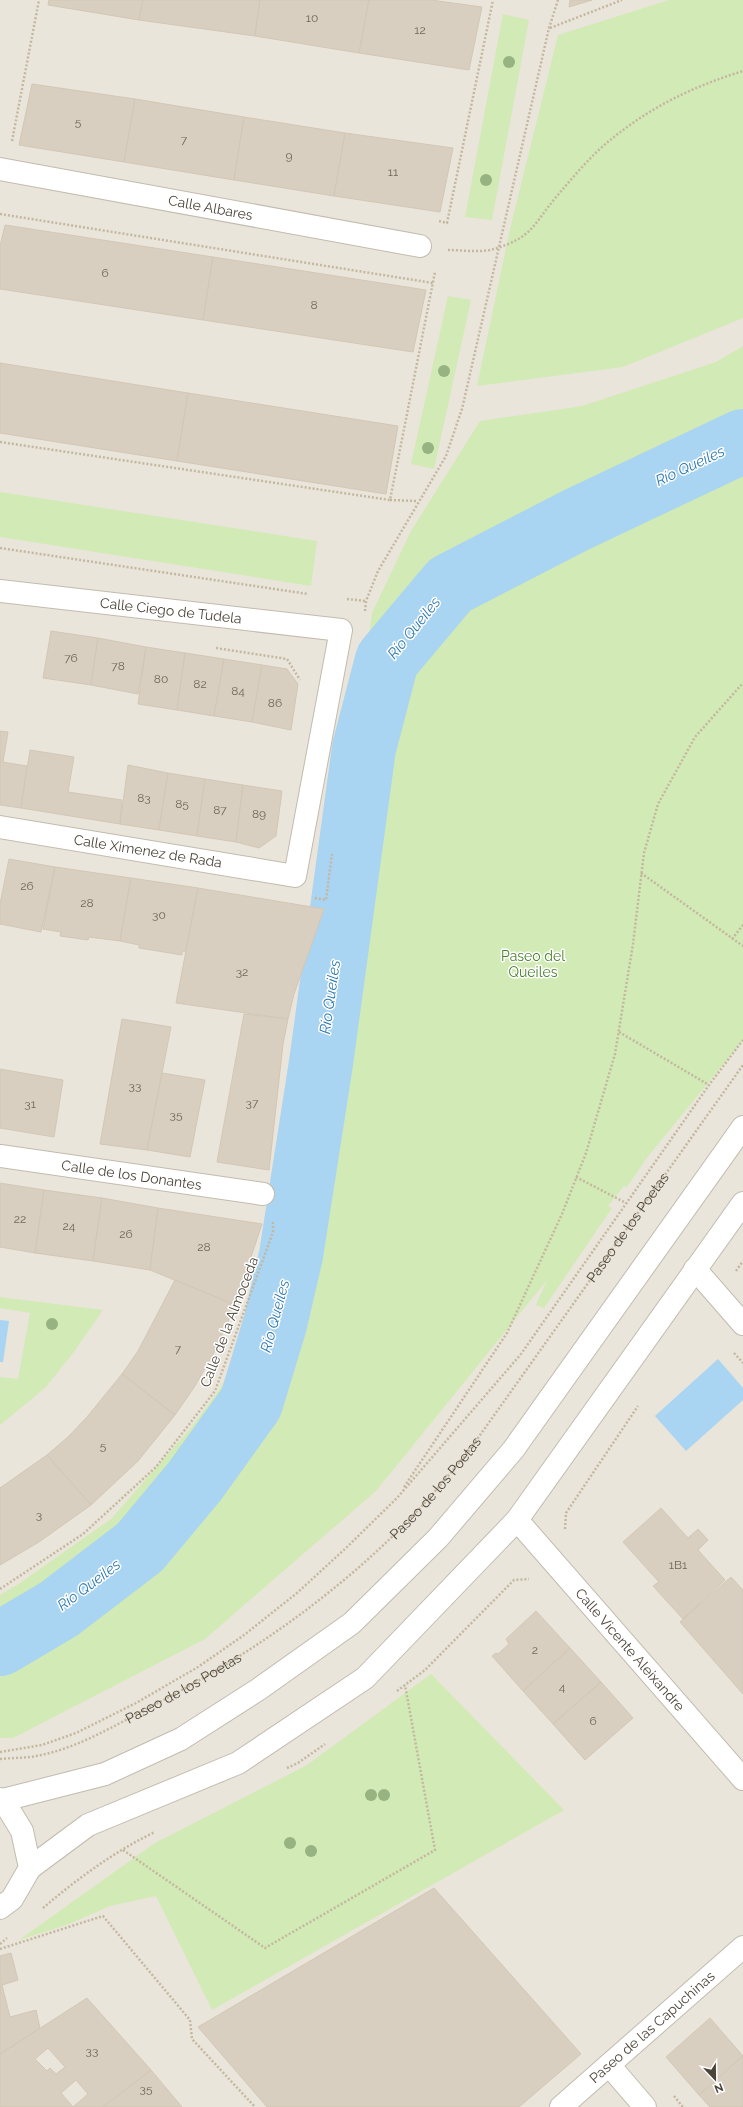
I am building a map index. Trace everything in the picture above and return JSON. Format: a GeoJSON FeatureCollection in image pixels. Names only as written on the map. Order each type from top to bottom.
{"type":"FeatureCollection","features":[{"type":"Feature","properties":{"kind":"street","name":"Calle Albares"},"geometry":{"type":"LineString","coordinates":[[0,169],[430,248]]}},
{"type":"Feature","properties":{"kind":"street","name":"Calle Ciego de Tudela"},"geometry":{"type":"LineString","coordinates":[[0,591],[341,630],[295,876]]}},
{"type":"Feature","properties":{"kind":"street","name":"Calle Ximenez de Rada"},"geometry":{"type":"LineString","coordinates":[[0,827],[295,876]]}},
{"type":"Feature","properties":{"kind":"street"},"geometry":{"type":"LineString","coordinates":[[30,1868],[22,1831],[2,1800],[105,1774],[181,1738],[259,1688],[352,1623],[438,1538],[513,1450],[743,1127]]}},
{"type":"Feature","properties":{"kind":"street","name":"Calle de los Donantes"},"geometry":{"type":"LineString","coordinates":[[0,1156],[263,1194]]}},
{"type":"Feature","properties":{"kind":"street"},"geometry":{"type":"LineString","coordinates":[[0,1908],[12,1899],[30,1868],[88,1825],[238,1763],[364,1678],[517,1520],[743,1203]]}},
{"type":"Feature","properties":{"kind":"street"},"geometry":{"type":"LineString","coordinates":[[695,1269],[743,1324]]}},
{"type":"Feature","properties":{"kind":"street","name":"Calle Vicente Aleixandre"},"geometry":{"type":"LineString","coordinates":[[517,1520],[743,1779]]}},
{"type":"Feature","properties":{"kind":"street","name":"Paseo de las Capuchinas"},"geometry":{"type":"LineString","coordinates":[[561,2107],[743,1947]]}},
{"type":"Feature","properties":{"kind":"street"},"geometry":{"type":"LineString","coordinates":[[609,2065],[645,2107]]}},
{"type":"Feature","properties":{"kind":"path"},"geometry":{"type":"LineString","coordinates":[[11,145],[38,0]]}},
{"type":"Feature","properties":{"kind":"path"},"geometry":{"type":"LineString","coordinates":[[431,220],[447,223],[493,0]]}},
{"type":"Feature","properties":{"kind":"path"},"geometry":{"type":"LineString","coordinates":[[364,617],[366,601],[378,571],[417,501],[446,456],[462,409],[549,28],[558,0]]}},
{"type":"Feature","properties":{"kind":"path"},"geometry":{"type":"LineString","coordinates":[[549,28],[622,0]]}},
{"type":"Feature","properties":{"kind":"path"},"geometry":{"type":"LineString","coordinates":[[430,248],[492,250],[520,239],[536,226],[565,186],[613,137],[663,102],[706,82],[743,71]]}},
{"type":"Feature","properties":{"kind":"path"},"geometry":{"type":"LineString","coordinates":[[0,214],[433,282],[390,500]]}},
{"type":"Feature","properties":{"kind":"path"},"geometry":{"type":"LineString","coordinates":[[0,442],[390,500],[417,501]]}},
{"type":"Feature","properties":{"kind":"path"},"geometry":{"type":"LineString","coordinates":[[0,548],[313,595]]}},
{"type":"Feature","properties":{"kind":"path"},"geometry":{"type":"LineString","coordinates":[[344,598],[366,601]]}},
{"type":"Feature","properties":{"kind":"path"},"geometry":{"type":"LineString","coordinates":[[287,659],[303,685]]}},
{"type":"Feature","properties":{"kind":"path"},"geometry":{"type":"LineString","coordinates":[[397,1498],[507,1334],[562,1214],[586,1153],[615,1054],[633,944],[644,853],[658,804],[696,737],[743,683]]}},
{"type":"Feature","properties":{"kind":"path"},"geometry":{"type":"LineString","coordinates":[[310,898],[326,900],[332,853]]}},
{"type":"Feature","properties":{"kind":"path"},"geometry":{"type":"LineString","coordinates":[[641,874],[743,946]]}},
{"type":"Feature","properties":{"kind":"path"},"geometry":{"type":"LineString","coordinates":[[732,939],[743,925]]}},
{"type":"Feature","properties":{"kind":"path"},"geometry":{"type":"LineString","coordinates":[[618,1032],[709,1085]]}},
{"type":"Feature","properties":{"kind":"path"},"geometry":{"type":"LineString","coordinates":[[0,1752],[42,1746],[76,1733],[136,1703],[198,1666],[244,1635],[297,1593],[397,1498],[521,1354],[709,1085],[743,1040]]}},
{"type":"Feature","properties":{"kind":"path","name":"Paseo de los Poetas"},"geometry":{"type":"LineString","coordinates":[[0,1759],[31,1757],[66,1748],[101,1732],[202,1680],[253,1648],[338,1585],[402,1527],[434,1493],[468,1452],[743,1065]]}},
{"type":"Feature","properties":{"kind":"path"},"geometry":{"type":"LineString","coordinates":[[576,1177],[626,1203]]}},
{"type":"Feature","properties":{"kind":"path","name":"Calle de la Almoceda"},"geometry":{"type":"LineString","coordinates":[[0,1589],[83,1534],[150,1472],[215,1391],[273,1232]]}},
{"type":"Feature","properties":{"kind":"path"},"geometry":{"type":"LineString","coordinates":[[729,1348],[743,1364]]}},
{"type":"Feature","properties":{"kind":"path"},"geometry":{"type":"LineString","coordinates":[[564,1536],[566,1513],[640,1403]]}},
{"type":"Feature","properties":{"kind":"path"},"geometry":{"type":"LineString","coordinates":[[393,1694],[425,1670],[514,1580],[530,1579]]}},
{"type":"Feature","properties":{"kind":"path"},"geometry":{"type":"LineString","coordinates":[[123,1850],[265,1948],[435,1850],[405,1685]]}},
{"type":"Feature","properties":{"kind":"path"},"geometry":{"type":"LineString","coordinates":[[284,1770],[298,1763],[330,1740]]}},
{"type":"Feature","properties":{"kind":"path"},"geometry":{"type":"LineString","coordinates":[[39,1911],[62,1892],[123,1850],[156,1832]]}},
{"type":"Feature","properties":{"kind":"path"},"geometry":{"type":"LineString","coordinates":[[0,1949],[103,1916],[190,2020],[192,2039],[255,2107]]}},
{"type":"Feature","properties":{"kind":"path"},"geometry":{"type":"LineString","coordinates":[[0,1944],[11,1935]]}},
{"type":"Feature","properties":{"kind":"path"},"geometry":{"type":"LineString","coordinates":[[670,2092],[683,2107]]}},
{"type":"Feature","properties":{"kind":"shaded area"},"geometry":{"type":"Polygon","coordinates":[[[0,0],[743,0],[743,2107],[0,2107],[0,0]]]}},
{"type":"Feature","properties":{"kind":"green space"},"geometry":{"type":"Polygon","coordinates":[[[669,0],[743,0],[743,318],[623,367],[477,386],[510,229],[558,35],[669,0]]]}},
{"type":"Feature","properties":{"kind":"green space"},"geometry":{"type":"Polygon","coordinates":[[[503,14],[529,20],[492,220],[465,217],[503,14]]]}},
{"type":"Feature","properties":{"kind":"green space"},"geometry":{"type":"Polygon","coordinates":[[[448,296],[471,300],[434,469],[411,464],[448,296]]]}},
{"type":"Feature","properties":{"kind":"green space","name":"Paseo del Queiles"},"geometry":{"type":"Polygon","coordinates":[[[743,346],[743,1040],[646,1159],[627,1187],[624,1186],[608,1206],[612,1208],[544,1308],[536,1305],[547,1280],[376,1491],[205,1639],[13,1738],[0,1738],[0,1595],[20,1583],[111,1519],[190,1429],[219,1390],[245,1344],[275,1240],[281,1204],[278,1169],[302,996],[333,902],[372,613],[411,531],[480,421],[582,406],[716,362],[743,346]]]}},
{"type":"Feature","properties":{"kind":"green space"},"geometry":{"type":"Polygon","coordinates":[[[0,492],[317,541],[311,586],[0,537],[0,492]]]}},
{"type":"Feature","properties":{"kind":"green space"},"geometry":{"type":"Polygon","coordinates":[[[0,1297],[103,1310],[73,1353],[45,1388],[0,1425],[0,1377],[18,1379],[30,1313],[0,1308],[0,1297]]]}},
{"type":"Feature","properties":{"kind":"green space"},"geometry":{"type":"Polygon","coordinates":[[[431,1674],[564,1810],[212,2010],[156,1896],[110,1906],[69,1924],[19,1940],[155,1843],[307,1765],[431,1674]]]}},
{"type":"Feature","properties":{"kind":"water"},"geometry":{"type":"Polygon","coordinates":[[[0,1320],[9,1321],[3,1362],[0,1362],[0,1320]]]}},
{"type":"Feature","properties":{"kind":"water"},"geometry":{"type":"Polygon","coordinates":[[[718,1359],[743,1388],[743,1400],[686,1451],[655,1416],[718,1359]]]}},
{"type":"Feature","properties":{"kind":"building"},"geometry":{"type":"Polygon","coordinates":[[[49,0],[143,0],[139,20],[48,5],[49,0]]]}},
{"type":"Feature","properties":{"kind":"building"},"geometry":{"type":"Polygon","coordinates":[[[143,0],[260,0],[255,36],[139,20],[143,0]]]}},
{"type":"Feature","properties":{"kind":"building"},"geometry":{"type":"Polygon","coordinates":[[[260,0],[369,0],[359,53],[255,36],[260,0]]]}},
{"type":"Feature","properties":{"kind":"building"},"geometry":{"type":"Polygon","coordinates":[[[369,0],[431,0],[482,7],[469,70],[359,53],[369,0]]]}},
{"type":"Feature","properties":{"kind":"building"},"geometry":{"type":"Polygon","coordinates":[[[570,0],[592,0],[569,7],[570,0]]]}},
{"type":"Feature","properties":{"kind":"building"},"geometry":{"type":"Polygon","coordinates":[[[32,84],[135,99],[124,162],[19,145],[32,84]]]}},
{"type":"Feature","properties":{"kind":"building"},"geometry":{"type":"Polygon","coordinates":[[[135,99],[244,117],[234,180],[124,162],[135,99]]]}},
{"type":"Feature","properties":{"kind":"building"},"geometry":{"type":"Polygon","coordinates":[[[244,117],[345,133],[334,196],[234,180],[244,117]]]}},
{"type":"Feature","properties":{"kind":"building"},"geometry":{"type":"Polygon","coordinates":[[[345,133],[453,148],[440,212],[334,196],[345,133]]]}},
{"type":"Feature","properties":{"kind":"building"},"geometry":{"type":"Polygon","coordinates":[[[5,225],[213,257],[203,320],[0,289],[0,246],[5,225]]]}},
{"type":"Feature","properties":{"kind":"building"},"geometry":{"type":"Polygon","coordinates":[[[213,257],[426,290],[413,352],[203,320],[213,257]]]}},
{"type":"Feature","properties":{"kind":"building"},"geometry":{"type":"Polygon","coordinates":[[[0,363],[188,393],[177,461],[0,433],[0,363]]]}},
{"type":"Feature","properties":{"kind":"building"},"geometry":{"type":"Polygon","coordinates":[[[188,393],[398,426],[386,494],[177,461],[188,393]]]}},
{"type":"Feature","properties":{"kind":"building"},"geometry":{"type":"Polygon","coordinates":[[[51,631],[98,638],[91,685],[43,678],[51,631]]]}},
{"type":"Feature","properties":{"kind":"building"},"geometry":{"type":"Polygon","coordinates":[[[98,638],[146,647],[138,694],[91,685],[98,638]]]}},
{"type":"Feature","properties":{"kind":"building"},"geometry":{"type":"Polygon","coordinates":[[[146,647],[185,653],[177,710],[138,704],[146,647]]]}},
{"type":"Feature","properties":{"kind":"building"},"geometry":{"type":"Polygon","coordinates":[[[185,653],[224,659],[214,716],[177,710],[185,653]]]}},
{"type":"Feature","properties":{"kind":"building"},"geometry":{"type":"Polygon","coordinates":[[[224,659],[262,665],[252,722],[214,716],[224,659]]]}},
{"type":"Feature","properties":{"kind":"building"},"geometry":{"type":"Polygon","coordinates":[[[262,665],[287,669],[298,684],[291,730],[252,722],[262,665]]]}},
{"type":"Feature","properties":{"kind":"building"},"geometry":{"type":"Polygon","coordinates":[[[0,731],[8,732],[3,762],[27,766],[21,808],[0,805],[0,731]]]}},
{"type":"Feature","properties":{"kind":"building"},"geometry":{"type":"Polygon","coordinates":[[[30,750],[74,757],[68,792],[122,800],[120,824],[21,808],[30,750]]]}},
{"type":"Feature","properties":{"kind":"building"},"geometry":{"type":"Polygon","coordinates":[[[128,765],[168,773],[159,830],[120,824],[128,765]]]}},
{"type":"Feature","properties":{"kind":"building"},"geometry":{"type":"Polygon","coordinates":[[[168,773],[205,779],[197,836],[159,830],[168,773]]]}},
{"type":"Feature","properties":{"kind":"building"},"geometry":{"type":"Polygon","coordinates":[[[205,779],[243,785],[236,842],[197,836],[205,779]]]}},
{"type":"Feature","properties":{"kind":"building"},"geometry":{"type":"Polygon","coordinates":[[[243,785],[282,791],[276,836],[259,848],[236,842],[243,785]]]}},
{"type":"Feature","properties":{"kind":"building"},"geometry":{"type":"Polygon","coordinates":[[[9,859],[55,867],[41,932],[0,924],[0,904],[9,859]]]}},
{"type":"Feature","properties":{"kind":"building"},"geometry":{"type":"Polygon","coordinates":[[[55,867],[131,878],[120,941],[89,937],[88,940],[60,936],[61,932],[43,929],[55,867]]]}},
{"type":"Feature","properties":{"kind":"building"},"geometry":{"type":"Polygon","coordinates":[[[131,878],[198,888],[186,951],[182,952],[182,955],[139,948],[139,945],[120,941],[131,878]]]}},
{"type":"Feature","properties":{"kind":"building"},"geometry":{"type":"Polygon","coordinates":[[[198,888],[324,909],[294,994],[288,1019],[176,1003],[198,888]]]}},
{"type":"Feature","properties":{"kind":"building"},"geometry":{"type":"Polygon","coordinates":[[[244,1014],[288,1019],[283,1044],[269,1170],[217,1162],[244,1014]]]}},
{"type":"Feature","properties":{"kind":"building"},"geometry":{"type":"Polygon","coordinates":[[[122,1019],[171,1027],[147,1150],[100,1144],[122,1019]]]}},
{"type":"Feature","properties":{"kind":"building"},"geometry":{"type":"Polygon","coordinates":[[[0,1069],[63,1080],[54,1137],[0,1128],[0,1069]]]}},
{"type":"Feature","properties":{"kind":"building"},"geometry":{"type":"Polygon","coordinates":[[[162,1073],[205,1080],[190,1157],[147,1150],[162,1073]]]}},
{"type":"Feature","properties":{"kind":"building"},"geometry":{"type":"Polygon","coordinates":[[[0,1183],[44,1190],[35,1253],[0,1247],[0,1183]]]}},
{"type":"Feature","properties":{"kind":"building"},"geometry":{"type":"Polygon","coordinates":[[[44,1190],[102,1198],[93,1261],[35,1253],[44,1190]]]}},
{"type":"Feature","properties":{"kind":"building"},"geometry":{"type":"Polygon","coordinates":[[[102,1198],[158,1208],[150,1270],[93,1261],[102,1198]]]}},
{"type":"Feature","properties":{"kind":"building"},"geometry":{"type":"Polygon","coordinates":[[[158,1208],[262,1224],[235,1305],[150,1270],[158,1208]]]}},
{"type":"Feature","properties":{"kind":"building"},"geometry":{"type":"Polygon","coordinates":[[[175,1280],[235,1305],[217,1347],[195,1386],[175,1415],[122,1374],[138,1351],[175,1280]]]}},
{"type":"Feature","properties":{"kind":"building"},"geometry":{"type":"Polygon","coordinates":[[[122,1374],[175,1415],[138,1461],[91,1505],[47,1455],[68,1437],[87,1417],[122,1374]]]}},
{"type":"Feature","properties":{"kind":"building"},"geometry":{"type":"Polygon","coordinates":[[[47,1455],[91,1505],[39,1542],[0,1565],[0,1488],[47,1455]]]}},
{"type":"Feature","properties":{"kind":"building"},"geometry":{"type":"Polygon","coordinates":[[[661,1508],[688,1538],[698,1529],[708,1540],[698,1550],[725,1580],[683,1619],[653,1586],[659,1582],[623,1542],[661,1508]]]}},
{"type":"Feature","properties":{"kind":"building"},"geometry":{"type":"Polygon","coordinates":[[[731,1577],[743,1590],[743,1694],[680,1622],[731,1577]]]}},
{"type":"Feature","properties":{"kind":"building"},"geometry":{"type":"Polygon","coordinates":[[[536,1611],[570,1648],[523,1691],[492,1656],[496,1653],[498,1654],[509,1644],[506,1639],[536,1611]]]}},
{"type":"Feature","properties":{"kind":"building"},"geometry":{"type":"Polygon","coordinates":[[[570,1648],[601,1682],[553,1724],[523,1691],[570,1648]]]}},
{"type":"Feature","properties":{"kind":"building"},"geometry":{"type":"Polygon","coordinates":[[[601,1682],[633,1718],[585,1760],[553,1724],[601,1682]]]}},
{"type":"Feature","properties":{"kind":"building"},"geometry":{"type":"Polygon","coordinates":[[[434,1888],[581,2054],[519,2107],[267,2107],[198,2027],[434,1888]]]}},
{"type":"Feature","properties":{"kind":"building"},"geometry":{"type":"Polygon","coordinates":[[[11,1953],[18,1980],[2,1985],[10,2017],[36,2010],[40,2028],[0,2054],[0,1956],[11,1953]]]}},
{"type":"Feature","properties":{"kind":"building"},"geometry":{"type":"Polygon","coordinates":[[[87,1998],[151,2070],[103,2107],[73,2107],[0,2107],[0,2054],[87,1998]],[[48,2048],[35,2059],[47,2071],[50,2068],[56,2074],[65,2067],[48,2048]],[[76,2080],[61,2093],[73,2107],[88,2094],[76,2080]]]}},
{"type":"Feature","properties":{"kind":"building"},"geometry":{"type":"Polygon","coordinates":[[[710,2018],[743,2056],[699,2095],[666,2057],[710,2018]]]}},
{"type":"Feature","properties":{"kind":"building"},"geometry":{"type":"Polygon","coordinates":[[[743,2056],[743,2107],[710,2107],[699,2095],[743,2056]]]}},
{"type":"Feature","properties":{"kind":"building"},"geometry":{"type":"Polygon","coordinates":[[[151,2070],[182,2107],[103,2107],[151,2070]]]}},
{"type":"Feature","properties":{"kind":"waterway","name":"Río Queiles"},"geometry":{"type":"LineString","coordinates":[[0,1644],[59,1609],[140,1547],[195,1481],[251,1403],[275,1324],[291,1255],[321,1063],[364,748],[387,660],[450,585],[576,520],[743,441]]}}]}
